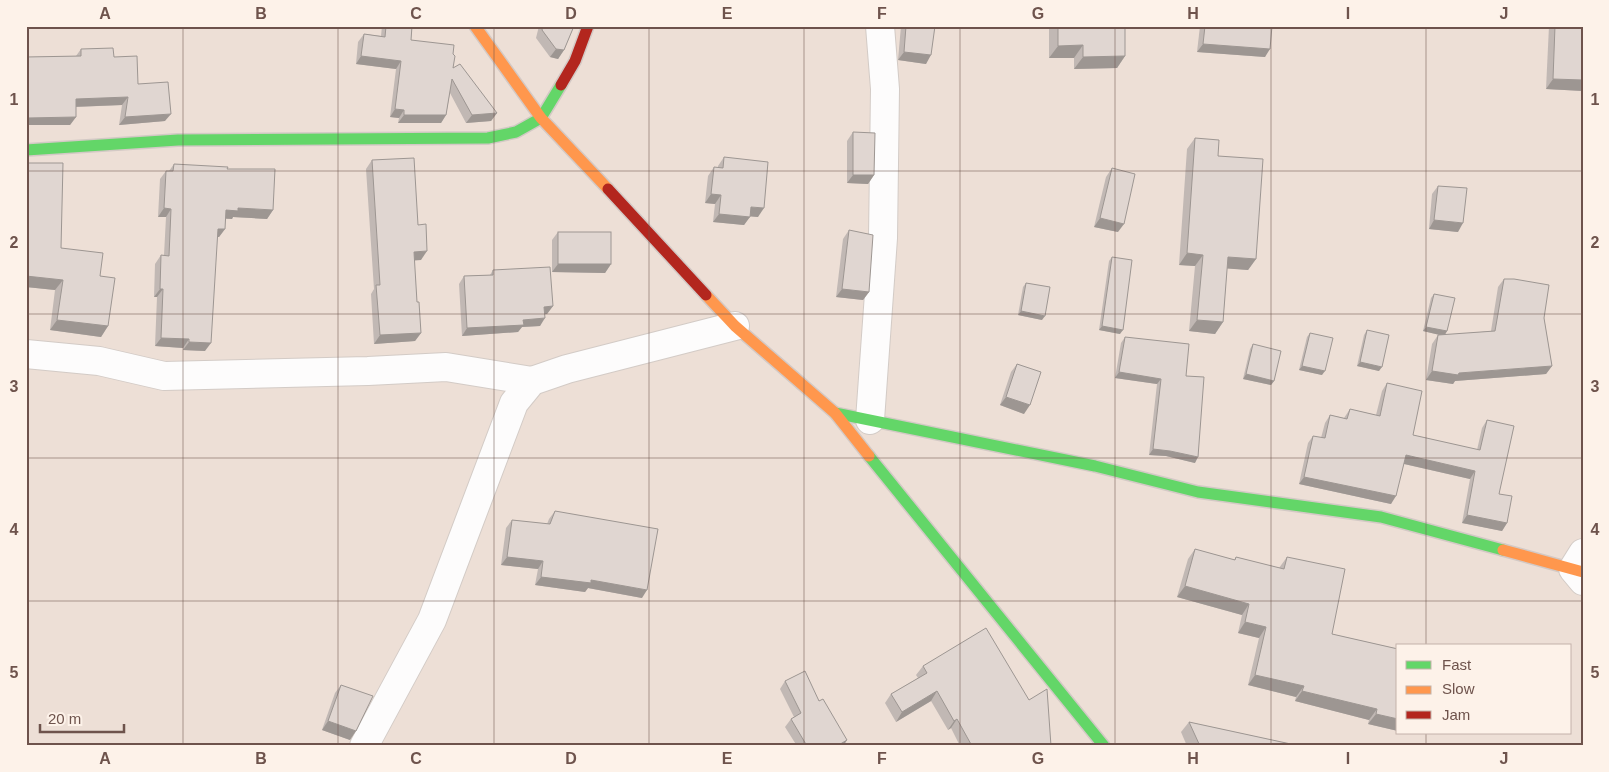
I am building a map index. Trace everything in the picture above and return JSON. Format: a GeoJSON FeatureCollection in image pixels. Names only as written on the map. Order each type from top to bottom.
{"type":"FeatureCollection","features":[{"type":"Feature","properties":{"kind":"street"},"geometry":{"type":"LineString","coordinates":[[475,26],[541,118],[735,326],[835,414],[1104,746]]}},
{"type":"Feature","properties":{"kind":"street"},"geometry":{"type":"LineString","coordinates":[[26,150],[178,140],[488,138],[516,132],[541,118],[575,61],[588,26]]}},
{"type":"Feature","properties":{"kind":"street"},"geometry":{"type":"LineString","coordinates":[[870,420],[883,238],[885,89],[880,26]]}},
{"type":"Feature","properties":{"kind":"street"},"geometry":{"type":"LineString","coordinates":[[26,354],[99,360],[164,376],[368,371],[446,367],[532,381],[567,368],[735,326]]}},
{"type":"Feature","properties":{"kind":"street"},"geometry":{"type":"LineString","coordinates":[[364,746],[432,620],[514,403],[532,381]]}},
{"type":"Feature","properties":{"kind":"street"},"geometry":{"type":"LineString","coordinates":[[835,414],[1094,466],[1198,492],[1381,518],[1580,569]]}},
{"type":"Feature","properties":{"kind":"shaded area"},"geometry":{"type":"Polygon","coordinates":[[[26,26],[1583,26],[1583,746],[26,746],[26,26]]]}},
{"type":"Feature","properties":{"kind":"building"},"geometry":{"type":"Polygon","coordinates":[[[386,26],[412,26],[411,40],[454,45],[453,68],[460,64],[497,113],[472,115],[452,79],[446,115],[404,115],[404,110],[395,109],[401,61],[361,56],[364,34],[385,37],[386,26]]]}},
{"type":"Feature","properties":{"kind":"building"},"geometry":{"type":"Polygon","coordinates":[[[543,26],[574,26],[564,50],[556,49],[542,30],[543,26]]]}},
{"type":"Feature","properties":{"kind":"building"},"geometry":{"type":"Polygon","coordinates":[[[906,26],[935,26],[931,55],[904,52],[906,26]]]}},
{"type":"Feature","properties":{"kind":"building"},"geometry":{"type":"Polygon","coordinates":[[[1058,26],[1125,26],[1125,56],[1083,57],[1083,45],[1058,46],[1058,26]]]}},
{"type":"Feature","properties":{"kind":"building"},"geometry":{"type":"Polygon","coordinates":[[[1205,26],[1272,26],[1270,49],[1203,44],[1205,26]]]}},
{"type":"Feature","properties":{"kind":"building"},"geometry":{"type":"Polygon","coordinates":[[[1555,26],[1583,26],[1583,80],[1553,79],[1555,26]]]}},
{"type":"Feature","properties":{"kind":"building"},"geometry":{"type":"Polygon","coordinates":[[[113,48],[114,57],[137,56],[138,84],[168,82],[171,114],[125,117],[128,97],[76,99],[76,117],[27,118],[26,57],[81,56],[81,49],[113,48]]]}},
{"type":"Feature","properties":{"kind":"building"},"geometry":{"type":"Polygon","coordinates":[[[853,132],[875,133],[874,175],[853,175],[853,132]]]}},
{"type":"Feature","properties":{"kind":"building"},"geometry":{"type":"Polygon","coordinates":[[[1195,138],[1219,140],[1218,156],[1263,159],[1256,259],[1228,257],[1223,322],[1197,320],[1203,255],[1187,253],[1195,138]]]}},
{"type":"Feature","properties":{"kind":"building"},"geometry":{"type":"Polygon","coordinates":[[[724,157],[768,162],[764,208],[751,207],[750,217],[719,214],[721,195],[711,194],[714,167],[723,168],[724,157]]]}},
{"type":"Feature","properties":{"kind":"building"},"geometry":{"type":"Polygon","coordinates":[[[414,158],[418,225],[426,224],[427,251],[414,252],[421,333],[380,335],[376,285],[380,285],[372,160],[414,158]]]}},
{"type":"Feature","properties":{"kind":"building"},"geometry":{"type":"Polygon","coordinates":[[[26,163],[63,163],[61,248],[103,253],[100,276],[115,278],[108,326],[57,320],[63,280],[26,276],[26,163]]]}},
{"type":"Feature","properties":{"kind":"building"},"geometry":{"type":"Polygon","coordinates":[[[174,164],[228,167],[227,169],[275,169],[273,210],[238,208],[238,211],[226,210],[225,229],[218,229],[211,343],[189,342],[189,339],[161,338],[163,289],[160,289],[161,255],[169,256],[171,209],[164,208],[166,171],[173,171],[174,164]]]}},
{"type":"Feature","properties":{"kind":"building"},"geometry":{"type":"Polygon","coordinates":[[[1112,168],[1135,174],[1124,224],[1100,218],[1112,168]]]}},
{"type":"Feature","properties":{"kind":"building"},"geometry":{"type":"Polygon","coordinates":[[[1438,186],[1467,188],[1463,223],[1434,220],[1438,186]]]}},
{"type":"Feature","properties":{"kind":"building"},"geometry":{"type":"Polygon","coordinates":[[[849,230],[873,235],[869,292],[842,289],[849,230]]]}},
{"type":"Feature","properties":{"kind":"building"},"geometry":{"type":"Polygon","coordinates":[[[558,232],[611,232],[611,264],[558,264],[558,232]]]}},
{"type":"Feature","properties":{"kind":"building"},"geometry":{"type":"Polygon","coordinates":[[[1112,257],[1132,260],[1123,330],[1102,326],[1112,257]]]}},
{"type":"Feature","properties":{"kind":"building"},"geometry":{"type":"Polygon","coordinates":[[[550,267],[553,306],[544,307],[545,318],[523,320],[524,325],[467,328],[464,276],[493,275],[493,270],[550,267]]]}},
{"type":"Feature","properties":{"kind":"building"},"geometry":{"type":"Polygon","coordinates":[[[1504,279],[1549,285],[1544,318],[1552,366],[1459,373],[1458,375],[1432,371],[1438,335],[1495,331],[1504,279]]]}},
{"type":"Feature","properties":{"kind":"building"},"geometry":{"type":"Polygon","coordinates":[[[1026,283],[1050,287],[1045,316],[1021,311],[1026,283]]]}},
{"type":"Feature","properties":{"kind":"building"},"geometry":{"type":"Polygon","coordinates":[[[1434,294],[1455,298],[1447,331],[1426,327],[1434,294]]]}},
{"type":"Feature","properties":{"kind":"building"},"geometry":{"type":"Polygon","coordinates":[[[1367,330],[1389,335],[1382,367],[1360,362],[1367,330]]]}},
{"type":"Feature","properties":{"kind":"building"},"geometry":{"type":"Polygon","coordinates":[[[1310,333],[1333,338],[1325,371],[1302,366],[1310,333]]]}},
{"type":"Feature","properties":{"kind":"building"},"geometry":{"type":"Polygon","coordinates":[[[1125,337],[1189,344],[1186,376],[1204,377],[1198,457],[1153,449],[1161,379],[1119,372],[1125,337]]]}},
{"type":"Feature","properties":{"kind":"building"},"geometry":{"type":"Polygon","coordinates":[[[1253,344],[1281,351],[1274,381],[1246,374],[1253,344]]]}},
{"type":"Feature","properties":{"kind":"building"},"geometry":{"type":"Polygon","coordinates":[[[1017,364],[1041,372],[1030,405],[1006,397],[1017,364]]]}},
{"type":"Feature","properties":{"kind":"building"},"geometry":{"type":"Polygon","coordinates":[[[1387,383],[1422,391],[1413,435],[1480,450],[1487,420],[1514,426],[1499,494],[1512,496],[1507,523],[1467,515],[1475,471],[1406,455],[1396,496],[1304,477],[1313,436],[1325,438],[1330,415],[1347,419],[1350,409],[1380,416],[1387,383]]]}},
{"type":"Feature","properties":{"kind":"building"},"geometry":{"type":"Polygon","coordinates":[[[555,511],[658,529],[647,590],[591,580],[591,583],[541,577],[543,561],[507,557],[512,520],[550,524],[555,511]]]}},
{"type":"Feature","properties":{"kind":"building"},"geometry":{"type":"Polygon","coordinates":[[[1195,549],[1235,560],[1236,557],[1284,569],[1287,557],[1345,569],[1332,634],[1396,649],[1396,719],[1376,714],[1377,709],[1302,691],[1304,686],[1255,675],[1266,627],[1245,622],[1249,604],[1185,586],[1195,549]]]}},
{"type":"Feature","properties":{"kind":"building"},"geometry":{"type":"Polygon","coordinates":[[[986,628],[1029,700],[1047,689],[1051,746],[972,746],[957,719],[954,721],[937,691],[902,712],[891,694],[927,673],[923,666],[986,628]]]}},
{"type":"Feature","properties":{"kind":"building"},"geometry":{"type":"Polygon","coordinates":[[[805,671],[819,701],[823,699],[847,740],[837,746],[807,746],[791,719],[801,713],[785,681],[805,671]]]}},
{"type":"Feature","properties":{"kind":"building"},"geometry":{"type":"Polygon","coordinates":[[[341,685],[373,696],[356,731],[328,721],[341,685]]]}},
{"type":"Feature","properties":{"kind":"building"},"geometry":{"type":"Polygon","coordinates":[[[1189,722],[1300,746],[1200,746],[1189,722]]]}},
{"type":"Feature","properties":{"kind":"traffic: fast"},"geometry":{"type":"LineString","coordinates":[[26,150],[178,140],[488,138],[516,132],[541,118],[561,85]]}},
{"type":"Feature","properties":{"kind":"traffic: fast"},"geometry":{"type":"LineString","coordinates":[[835,413],[1095,466],[1198,492],[1381,517],[1503,550]]}},
{"type":"Feature","properties":{"kind":"traffic: fast"},"geometry":{"type":"LineString","coordinates":[[869,456],[1104,746]]}},
{"type":"Feature","properties":{"kind":"traffic: slow"},"geometry":{"type":"LineString","coordinates":[[475,26],[541,118],[608,189]]}},
{"type":"Feature","properties":{"kind":"traffic: slow"},"geometry":{"type":"LineString","coordinates":[[706,295],[735,326],[835,413],[869,456]]}},
{"type":"Feature","properties":{"kind":"traffic: slow"},"geometry":{"type":"LineString","coordinates":[[1503,550],[1583,572]]}},
{"type":"Feature","properties":{"kind":"traffic: jam"},"geometry":{"type":"LineString","coordinates":[[561,85],[575,61],[588,26]]}},
{"type":"Feature","properties":{"kind":"traffic: jam"},"geometry":{"type":"LineString","coordinates":[[608,189],[706,295]]}}]}
